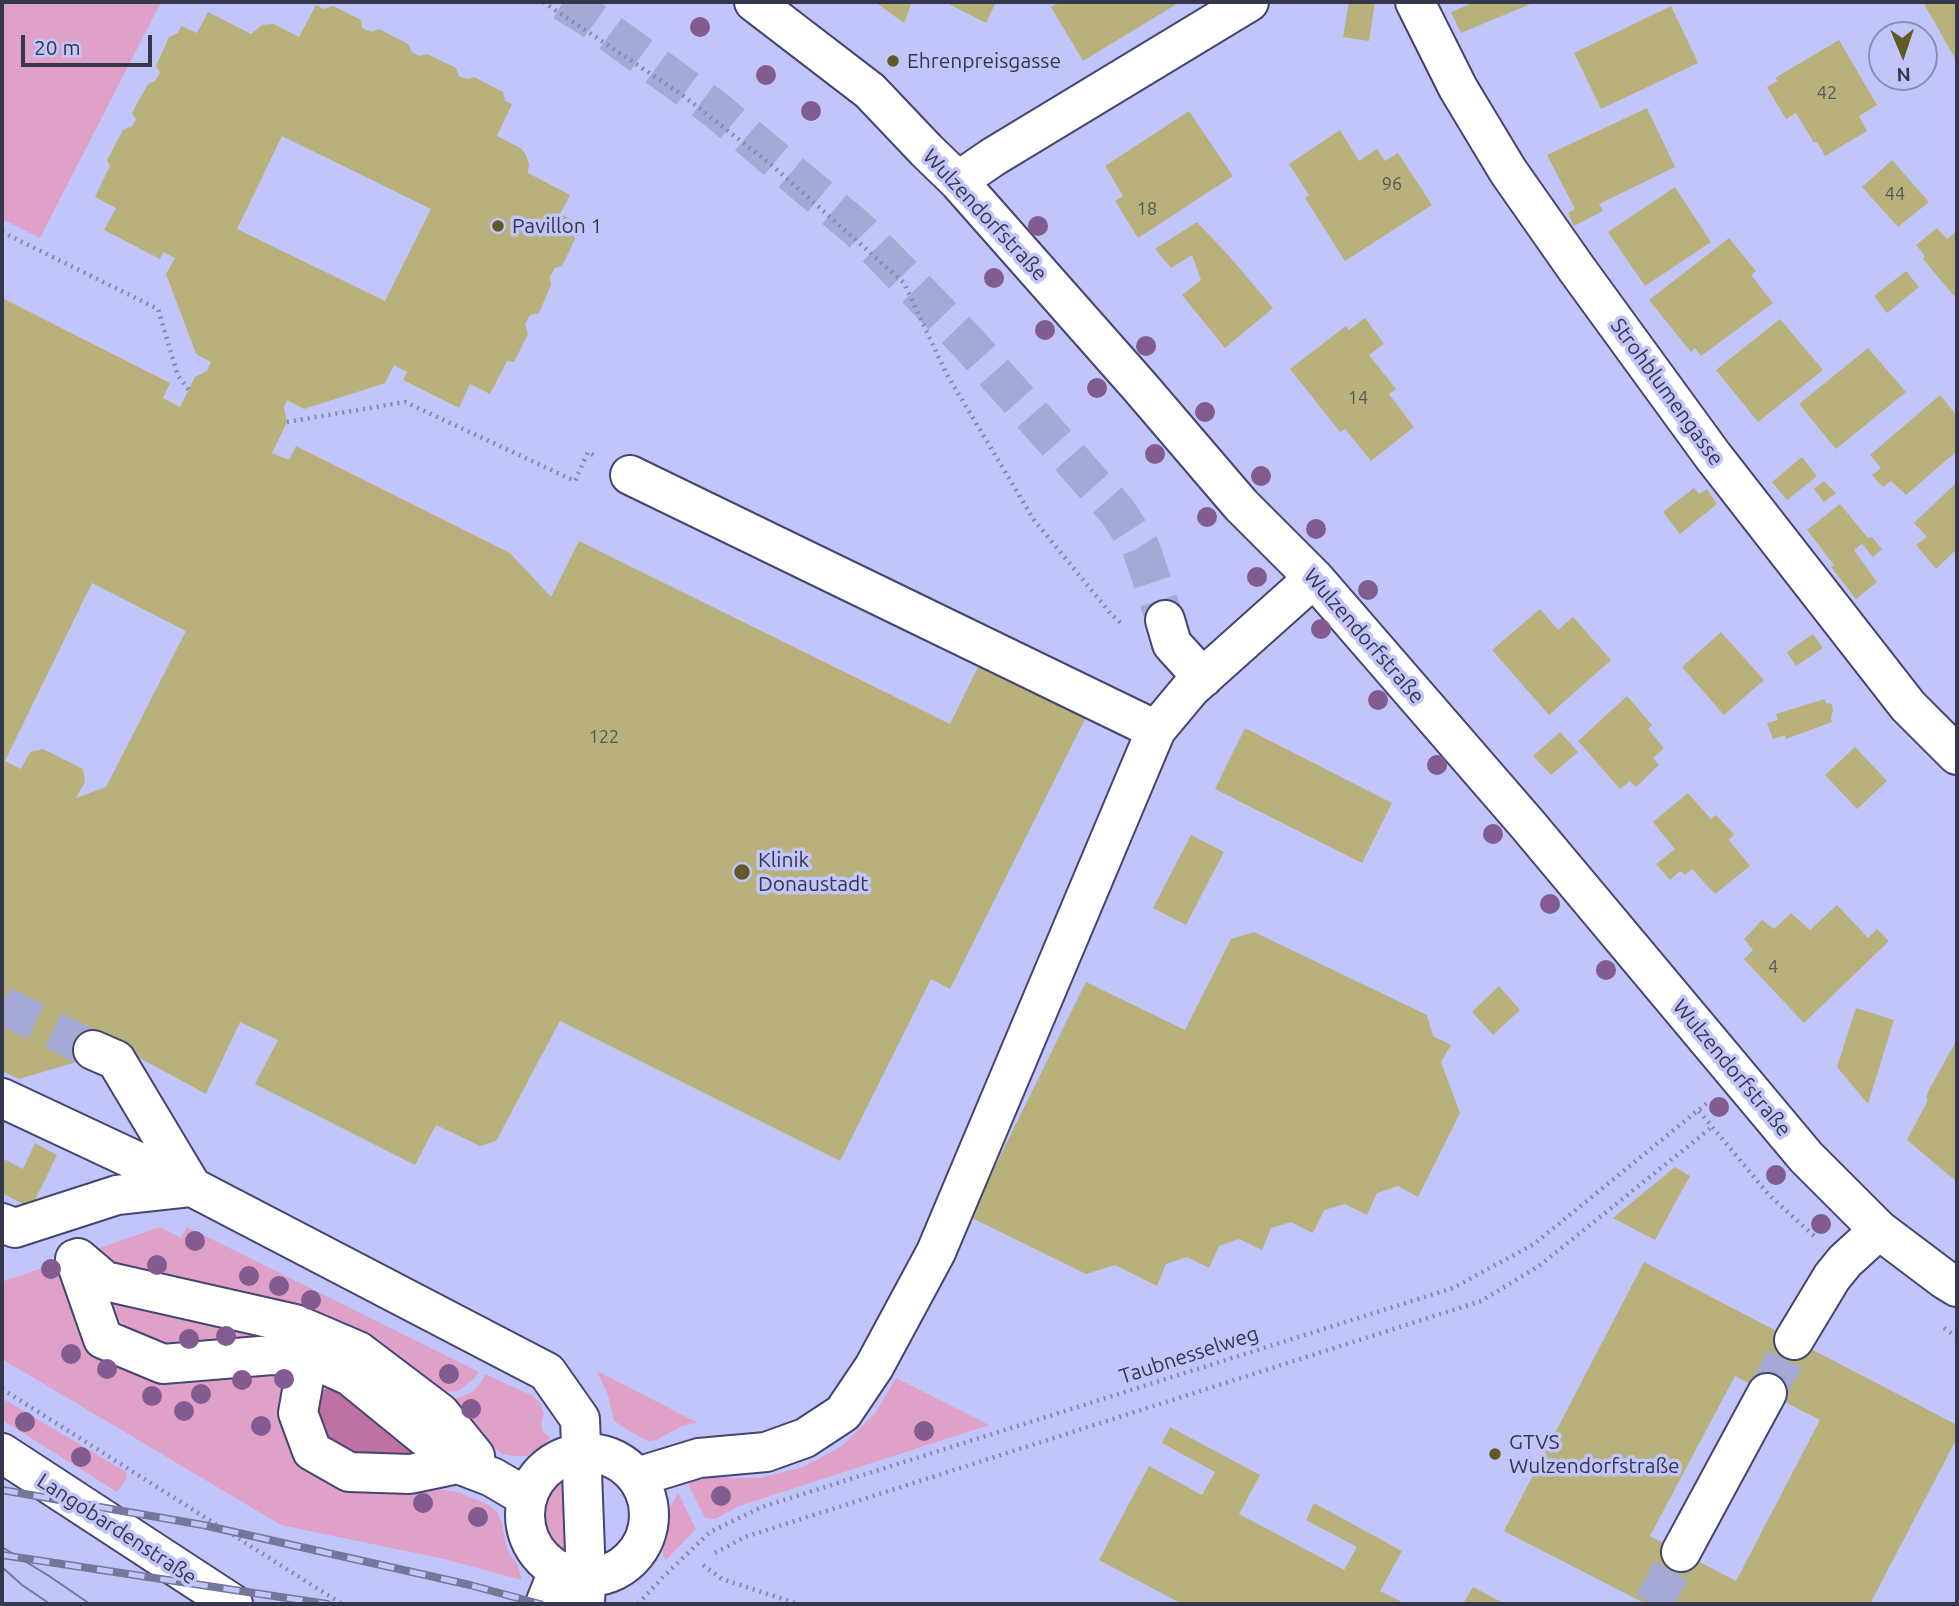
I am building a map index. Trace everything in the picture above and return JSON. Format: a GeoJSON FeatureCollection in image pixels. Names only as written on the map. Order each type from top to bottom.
{"type":"FeatureCollection","features":[{"type":"Feature","properties":{"kind":"street","name":"Wulzendorfstraße"},"geometry":{"type":"LineString","coordinates":[[754,2],[870,91],[958,181],[1241,505],[1314,578],[1528,825],[1806,1157],[1880,1230],[1957,1287]]}},
{"type":"Feature","properties":{"kind":"street"},"geometry":{"type":"LineString","coordinates":[[958,181],[993,157],[1249,2]]}},
{"type":"Feature","properties":{"kind":"street","name":"Strohblumengasse"},"geometry":{"type":"LineString","coordinates":[[1415,2],[1458,88],[1508,171],[1576,268],[1713,456],[1908,706],[1957,755]]}},
{"type":"Feature","properties":{"kind":"street"},"geometry":{"type":"LineString","coordinates":[[630,475],[1156,730]]}},
{"type":"Feature","properties":{"kind":"street"},"geometry":{"type":"LineString","coordinates":[[638,1477],[699,1458],[766,1452],[806,1438],[843,1413],[874,1367],[936,1252],[1156,730],[1191,688],[1314,578]]}},
{"type":"Feature","properties":{"kind":"street"},"geometry":{"type":"LineString","coordinates":[[1148,626],[1172,644],[1203,678]]}},
{"type":"Feature","properties":{"kind":"street"},"geometry":{"type":"LineString","coordinates":[[93,1050],[116,1060],[192,1187]]}},
{"type":"Feature","properties":{"kind":"street"},"geometry":{"type":"LineString","coordinates":[[2,1098],[192,1187],[547,1372],[580,1419],[583,1452],[568,1589]]}},
{"type":"Feature","properties":{"kind":"street"},"geometry":{"type":"LineString","coordinates":[[2,1223],[15,1228],[117,1195],[192,1187]]}},
{"type":"Feature","properties":{"kind":"street"},"geometry":{"type":"LineString","coordinates":[[1794,1340],[1832,1277],[1845,1261],[1880,1230]]}},
{"type":"Feature","properties":{"kind":"street"},"geometry":{"type":"LineString","coordinates":[[475,1470],[440,1413],[358,1351],[295,1324],[105,1280],[76,1259],[103,1339],[163,1364],[271,1355],[308,1357],[350,1376],[475,1470],[526,1497]]}},
{"type":"Feature","properties":{"kind":"street"},"geometry":{"type":"LineString","coordinates":[[308,1357],[298,1413],[312,1451],[349,1472],[410,1474],[475,1470]]}},
{"type":"Feature","properties":{"kind":"street"},"geometry":{"type":"LineString","coordinates":[[1681,1552],[1768,1393]]}},
{"type":"Feature","properties":{"kind":"street"},"geometry":{"type":"LineString","coordinates":[[583,1452],[612,1457],[638,1477],[650,1503],[648,1532],[634,1558],[612,1573],[568,1589],[536,1552],[525,1526],[526,1497],[547,1467],[583,1452]]}},
{"type":"Feature","properties":{"kind":"street","name":"Langobardenstraße"},"geometry":{"type":"LineString","coordinates":[[2,1453],[233,1604]]}},
{"type":"Feature","properties":{"kind":"path"},"geometry":{"type":"LineString","coordinates":[[542,2],[681,94],[774,167],[904,283],[946,373],[1034,520],[1111,614],[1148,626]]}},
{"type":"Feature","properties":{"kind":"path"},"geometry":{"type":"LineString","coordinates":[[2,232],[158,309],[178,376],[188,390]]}},
{"type":"Feature","properties":{"kind":"path"},"geometry":{"type":"LineString","coordinates":[[287,422],[405,402],[575,481],[587,452],[630,475]]}},
{"type":"Feature","properties":{"kind":"path","name":"Taubnesselweg"},"geometry":{"type":"LineString","coordinates":[[638,1604],[710,1532],[762,1507],[1453,1287],[1534,1244],[1699,1111]]}},
{"type":"Feature","properties":{"kind":"path","name":"Taubnesselweg"},"geometry":{"type":"LineString","coordinates":[[715,1553],[744,1537],[1481,1301],[1539,1266],[1712,1126]]}},
{"type":"Feature","properties":{"kind":"path"},"geometry":{"type":"LineString","coordinates":[[2,1389],[342,1604]]}},
{"type":"Feature","properties":{"kind":"path"},"geometry":{"type":"LineString","coordinates":[[703,1565],[722,1579],[798,1604]]}},
{"type":"Feature","properties":{"kind":"shaded area"},"geometry":{"type":"Polygon","coordinates":[[[2,2],[161,2],[40,238],[2,219],[2,2]]]}},
{"type":"Feature","properties":{"kind":"shaded area"},"geometry":{"type":"Polygon","coordinates":[[[160,1227],[181,1238],[187,1227],[479,1372],[458,1391],[440,1392],[108,1269],[85,1253],[160,1227]]]}},
{"type":"Feature","properties":{"kind":"shaded area"},"geometry":{"type":"Polygon","coordinates":[[[59,1262],[85,1332],[284,1366],[360,1489],[379,1492],[439,1489],[458,1492],[489,1505],[498,1513],[507,1549],[518,1566],[522,1580],[444,1559],[281,1525],[2,1359],[2,1282],[59,1262]]]}},
{"type":"Feature","properties":{"kind":"shaded area"},"geometry":{"type":"Polygon","coordinates":[[[99,1292],[276,1338],[179,1352],[138,1335],[110,1310],[99,1292]]]}},
{"type":"Feature","properties":{"kind":"shaded area"},"geometry":{"type":"Polygon","coordinates":[[[597,1371],[698,1423],[680,1427],[656,1440],[648,1441],[614,1421],[608,1395],[597,1371]]]}},
{"type":"Feature","properties":{"kind":"shaded area"},"geometry":{"type":"Polygon","coordinates":[[[485,1374],[533,1396],[540,1403],[544,1413],[541,1424],[543,1432],[550,1437],[544,1445],[526,1456],[502,1454],[445,1406],[445,1400],[472,1392],[485,1374]]]}},
{"type":"Feature","properties":{"kind":"shaded area"},"geometry":{"type":"Polygon","coordinates":[[[896,1378],[989,1425],[739,1506],[715,1519],[705,1518],[688,1484],[698,1478],[711,1476],[760,1478],[803,1467],[842,1446],[875,1413],[896,1378]]]}},
{"type":"Feature","properties":{"kind":"shaded area"},"geometry":{"type":"Polygon","coordinates":[[[339,1386],[425,1454],[376,1468],[321,1439],[314,1397],[329,1387],[339,1386]]]}},
{"type":"Feature","properties":{"kind":"shaded area"},"geometry":{"type":"Polygon","coordinates":[[[2,1398],[126,1472],[127,1478],[117,1492],[2,1420],[2,1398]]]}},
{"type":"Feature","properties":{"kind":"shaded area"},"geometry":{"type":"Polygon","coordinates":[[[563,1477],[570,1559],[556,1552],[546,1538],[541,1522],[543,1503],[548,1493],[563,1477]]]}},
{"type":"Feature","properties":{"kind":"shaded area"},"geometry":{"type":"Polygon","coordinates":[[[678,1493],[696,1529],[666,1560],[663,1546],[667,1539],[668,1511],[678,1493]]]}},
{"type":"Feature","properties":{"kind":"building"},"geometry":{"type":"Polygon","coordinates":[[[875,2],[912,2],[904,23],[875,2]]]}},
{"type":"Feature","properties":{"kind":"building"},"geometry":{"type":"Polygon","coordinates":[[[945,2],[996,2],[986,23],[945,2]]]}},
{"type":"Feature","properties":{"kind":"building"},"geometry":{"type":"Polygon","coordinates":[[[1060,2],[1180,2],[1083,61],[1051,7],[1060,2]]]}},
{"type":"Feature","properties":{"kind":"building"},"geometry":{"type":"Polygon","coordinates":[[[1349,2],[1375,2],[1369,41],[1343,37],[1349,2]]]}},
{"type":"Feature","properties":{"kind":"building"},"geometry":{"type":"Polygon","coordinates":[[[1475,2],[1535,2],[1461,33],[1451,12],[1475,2]]]}},
{"type":"Feature","properties":{"kind":"building"},"geometry":{"type":"Polygon","coordinates":[[[1923,2],[1957,2],[1957,62],[1938,28],[1938,21],[1934,21],[1923,2]]]}},
{"type":"Feature","properties":{"kind":"building","name":"Klinik Donaustadt"},"geometry":{"type":"Polygon","coordinates":[[[316,5],[324,9],[333,6],[361,20],[362,28],[372,32],[379,29],[408,44],[412,52],[419,56],[427,54],[456,68],[459,76],[467,79],[474,77],[503,92],[505,101],[512,104],[497,136],[522,149],[529,164],[528,173],[570,195],[560,214],[577,222],[573,229],[575,239],[562,266],[555,268],[550,277],[551,285],[539,313],[530,315],[525,324],[528,334],[514,362],[507,361],[490,394],[470,384],[459,408],[403,380],[407,372],[394,365],[385,383],[304,409],[287,400],[284,407],[287,422],[272,453],[289,460],[296,446],[510,553],[551,597],[579,541],[950,724],[980,663],[1086,717],[950,989],[931,979],[840,1161],[560,1021],[496,1141],[480,1146],[436,1125],[415,1165],[255,1084],[278,1040],[240,1022],[206,1094],[101,1037],[90,1058],[19,1079],[2,1071],[2,298],[170,383],[163,398],[180,407],[195,377],[207,371],[211,362],[196,354],[166,274],[175,258],[163,252],[160,259],[104,230],[116,208],[95,197],[110,166],[107,160],[123,130],[132,126],[136,120],[132,113],[148,84],[155,81],[160,73],[156,66],[169,37],[178,33],[181,26],[197,33],[208,12],[251,34],[262,25],[274,24],[299,37],[316,5]],[[282,136],[237,229],[385,301],[431,209],[282,136]],[[92,583],[5,761],[21,769],[30,752],[43,749],[83,769],[85,782],[76,798],[106,787],[186,631],[92,583]]]}},
{"type":"Feature","properties":{"kind":"building"},"geometry":{"type":"Polygon","coordinates":[[[1671,6],[1698,63],[1601,109],[1574,53],[1671,6]]]}},
{"type":"Feature","properties":{"kind":"building"},"geometry":{"type":"Polygon","coordinates":[[[1839,40],[1877,105],[1859,116],[1867,131],[1825,156],[1796,113],[1786,119],[1767,87],[1778,81],[1775,78],[1839,40]]]}},
{"type":"Feature","properties":{"kind":"building"},"geometry":{"type":"Polygon","coordinates":[[[1647,108],[1675,167],[1599,204],[1603,211],[1574,226],[1568,213],[1575,209],[1547,155],[1647,108]]]}},
{"type":"Feature","properties":{"kind":"building"},"geometry":{"type":"Polygon","coordinates":[[[1189,111],[1233,176],[1138,238],[1115,201],[1123,196],[1105,166],[1189,111]]]}},
{"type":"Feature","properties":{"kind":"building"},"geometry":{"type":"Polygon","coordinates":[[[1340,130],[1359,161],[1377,149],[1385,161],[1398,153],[1432,205],[1345,261],[1305,198],[1309,195],[1289,164],[1340,130]]]}},
{"type":"Feature","properties":{"kind":"building"},"geometry":{"type":"Polygon","coordinates":[[[1892,160],[1929,202],[1898,227],[1862,187],[1892,160]]]}},
{"type":"Feature","properties":{"kind":"building"},"geometry":{"type":"Polygon","coordinates":[[[1675,187],[1711,242],[1645,286],[1608,232],[1675,187]]]}},
{"type":"Feature","properties":{"kind":"building"},"geometry":{"type":"Polygon","coordinates":[[[1197,222],[1273,308],[1225,348],[1182,295],[1201,280],[1192,255],[1171,268],[1155,249],[1197,222]]]}},
{"type":"Feature","properties":{"kind":"building"},"geometry":{"type":"Polygon","coordinates":[[[1937,228],[1947,239],[1957,231],[1957,293],[1954,296],[1923,259],[1925,256],[1916,245],[1937,228]]]}},
{"type":"Feature","properties":{"kind":"building"},"geometry":{"type":"Polygon","coordinates":[[[1729,238],[1756,271],[1751,275],[1773,303],[1701,356],[1695,348],[1691,352],[1649,300],[1729,238]]]}},
{"type":"Feature","properties":{"kind":"building"},"geometry":{"type":"Polygon","coordinates":[[[1906,271],[1919,287],[1887,313],[1874,296],[1906,271]]]}},
{"type":"Feature","properties":{"kind":"building"},"geometry":{"type":"Polygon","coordinates":[[[1365,318],[1384,344],[1369,355],[1396,389],[1389,394],[1414,427],[1371,461],[1345,429],[1340,432],[1290,369],[1346,326],[1349,330],[1365,318]]]}},
{"type":"Feature","properties":{"kind":"building"},"geometry":{"type":"Polygon","coordinates":[[[1780,319],[1823,370],[1758,422],[1716,370],[1780,319]]]}},
{"type":"Feature","properties":{"kind":"building"},"geometry":{"type":"Polygon","coordinates":[[[1868,348],[1906,392],[1836,449],[1799,404],[1868,348]]]}},
{"type":"Feature","properties":{"kind":"building"},"geometry":{"type":"Polygon","coordinates":[[[1940,395],[1957,416],[1957,451],[1906,495],[1891,481],[1883,487],[1872,475],[1881,468],[1870,455],[1940,395]]]}},
{"type":"Feature","properties":{"kind":"building"},"geometry":{"type":"Polygon","coordinates":[[[1802,457],[1817,476],[1787,500],[1772,482],[1802,457]]]}},
{"type":"Feature","properties":{"kind":"building"},"geometry":{"type":"Polygon","coordinates":[[[1824,481],[1836,493],[1824,502],[1814,489],[1824,481]]]}},
{"type":"Feature","properties":{"kind":"building"},"geometry":{"type":"Polygon","coordinates":[[[1957,482],[1957,549],[1936,569],[1916,545],[1927,537],[1914,523],[1957,482]]]}},
{"type":"Feature","properties":{"kind":"building"},"geometry":{"type":"Polygon","coordinates":[[[1694,488],[1699,494],[1707,489],[1717,504],[1680,534],[1663,512],[1694,488]]]}},
{"type":"Feature","properties":{"kind":"building"},"geometry":{"type":"Polygon","coordinates":[[[1840,504],[1868,538],[1872,537],[1882,549],[1873,557],[1862,544],[1854,550],[1877,582],[1856,599],[1807,530],[1840,504]]]}},
{"type":"Feature","properties":{"kind":"building"},"geometry":{"type":"Polygon","coordinates":[[[1540,609],[1558,630],[1573,617],[1611,660],[1549,715],[1492,650],[1540,609]]]}},
{"type":"Feature","properties":{"kind":"building"},"geometry":{"type":"Polygon","coordinates":[[[1721,632],[1764,680],[1724,715],[1682,667],[1721,632]]]}},
{"type":"Feature","properties":{"kind":"building"},"geometry":{"type":"Polygon","coordinates":[[[1813,634],[1823,648],[1796,666],[1787,652],[1813,634]]]}},
{"type":"Feature","properties":{"kind":"building"},"geometry":{"type":"Polygon","coordinates":[[[1627,696],[1652,725],[1648,729],[1664,748],[1653,758],[1659,765],[1636,787],[1630,781],[1620,789],[1578,741],[1627,696]]]}},
{"type":"Feature","properties":{"kind":"building"},"geometry":{"type":"Polygon","coordinates":[[[1825,699],[1826,704],[1832,705],[1832,722],[1786,739],[1785,735],[1773,739],[1767,723],[1778,720],[1776,714],[1825,699]]]}},
{"type":"Feature","properties":{"kind":"building"},"geometry":{"type":"Polygon","coordinates":[[[1245,728],[1392,803],[1362,863],[1215,789],[1245,728]]]}},
{"type":"Feature","properties":{"kind":"building"},"geometry":{"type":"Polygon","coordinates":[[[1560,732],[1578,752],[1551,775],[1533,756],[1560,732]]]}},
{"type":"Feature","properties":{"kind":"building"},"geometry":{"type":"Polygon","coordinates":[[[1855,747],[1887,781],[1857,809],[1825,775],[1855,747]]]}},
{"type":"Feature","properties":{"kind":"building"},"geometry":{"type":"Polygon","coordinates":[[[1688,793],[1711,819],[1716,815],[1734,834],[1729,840],[1750,866],[1715,894],[1692,869],[1685,875],[1680,871],[1670,880],[1656,864],[1675,849],[1653,822],[1688,793]]]}},
{"type":"Feature","properties":{"kind":"building"},"geometry":{"type":"Polygon","coordinates":[[[1191,835],[1224,852],[1186,925],[1153,908],[1191,835]]]}},
{"type":"Feature","properties":{"kind":"building"},"geometry":{"type":"Polygon","coordinates":[[[1837,905],[1868,938],[1877,929],[1889,941],[1804,1023],[1744,959],[1753,950],[1744,939],[1762,920],[1774,929],[1791,913],[1810,930],[1837,905]]]}},
{"type":"Feature","properties":{"kind":"building"},"geometry":{"type":"Polygon","coordinates":[[[1254,932],[1427,1015],[1433,1036],[1451,1045],[1441,1062],[1460,1113],[1418,1197],[1398,1186],[1377,1193],[1367,1215],[1345,1204],[1324,1210],[1313,1233],[1291,1222],[1271,1228],[1262,1250],[1239,1239],[1219,1246],[1209,1268],[1187,1257],[1166,1264],[1157,1286],[1115,1265],[1086,1274],[970,1217],[1086,982],[1185,1030],[1231,939],[1254,932]]]}},
{"type":"Feature","properties":{"kind":"building"},"geometry":{"type":"Polygon","coordinates":[[[1499,986],[1520,1010],[1493,1035],[1472,1012],[1499,986]]]}},
{"type":"Feature","properties":{"kind":"building"},"geometry":{"type":"Polygon","coordinates":[[[1856,1008],[1894,1020],[1868,1104],[1837,1067],[1856,1008]]]}},
{"type":"Feature","properties":{"kind":"building"},"geometry":{"type":"Polygon","coordinates":[[[1957,1039],[1957,1182],[1907,1140],[1928,1100],[1926,1098],[1929,1090],[1957,1039]]]}},
{"type":"Feature","properties":{"kind":"building"},"geometry":{"type":"Polygon","coordinates":[[[35,1143],[57,1155],[31,1208],[2,1193],[2,1158],[23,1169],[35,1143]]]}},
{"type":"Feature","properties":{"kind":"building"},"geometry":{"type":"Polygon","coordinates":[[[1675,1167],[1690,1176],[1655,1240],[1613,1218],[1675,1167]]]}},
{"type":"Feature","properties":{"kind":"building"},"geometry":{"type":"Polygon","coordinates":[[[1644,1262],[1957,1425],[1957,1438],[1870,1604],[1646,1604],[1504,1531],[1644,1262]],[[1735,1376],[1650,1536],[1736,1581],[1820,1420],[1735,1376]]]}},
{"type":"Feature","properties":{"kind":"building"},"geometry":{"type":"Polygon","coordinates":[[[1170,1427],[1260,1475],[1239,1514],[1344,1570],[1357,1547],[1306,1520],[1314,1503],[1402,1551],[1380,1591],[1406,1604],[1182,1604],[1099,1560],[1149,1466],[1202,1495],[1215,1472],[1162,1443],[1170,1427]]]}},
{"type":"Feature","properties":{"kind":"building"},"geometry":{"type":"Polygon","coordinates":[[[1473,1587],[1505,1604],[1463,1604],[1473,1587]]]}},
{"type":"Feature","properties":{"kind":"tunnel"},"geometry":{"type":"LineString","coordinates":[[563,2],[588,17],[715,109],[859,230],[969,344],[1117,511],[1141,548],[1165,620]]}},
{"type":"Feature","properties":{"kind":"tunnel"},"geometry":{"type":"LineString","coordinates":[[2,1005],[93,1050]]}},
{"type":"Feature","properties":{"kind":"tunnel"},"geometry":{"type":"LineString","coordinates":[[1767,1393],[1794,1340]]}},
{"type":"Feature","properties":{"kind":"tunnel"},"geometry":{"type":"LineString","coordinates":[[1653,1604],[1681,1552]]}},
{"type":"Feature","properties":{"kind":"tram line"},"geometry":{"type":"LineString","coordinates":[[2,1547],[90,1604]]}},
{"type":"Feature","properties":{"kind":"tram line"},"geometry":{"type":"LineString","coordinates":[[2,1567],[50,1604]]}},
{"type":"Feature","properties":{"kind":"railway"},"geometry":{"type":"LineString","coordinates":[[2,1490],[203,1525],[470,1585],[540,1604]]}},
{"type":"Feature","properties":{"kind":"railway"},"geometry":{"type":"LineString","coordinates":[[2,1555],[327,1604]]}},
{"type":"Feature","properties":{"kind":"place","name":"Ehrenpreisgasse"},"geometry":{"type":"Point","coordinates":[893,61]}},
{"type":"Feature","properties":{"kind":"place","name":"Pavillon 1"},"geometry":{"type":"Point","coordinates":[498,226]}},
{"type":"Feature","properties":{"kind":"place","name":"Klinik Donaustadt"},"geometry":{"type":"Point","coordinates":[742,872]}},
{"type":"Feature","properties":{"kind":"place","name":"GTVS Wulzendorfstraße"},"geometry":{"type":"Point","coordinates":[1495,1454]}}]}
